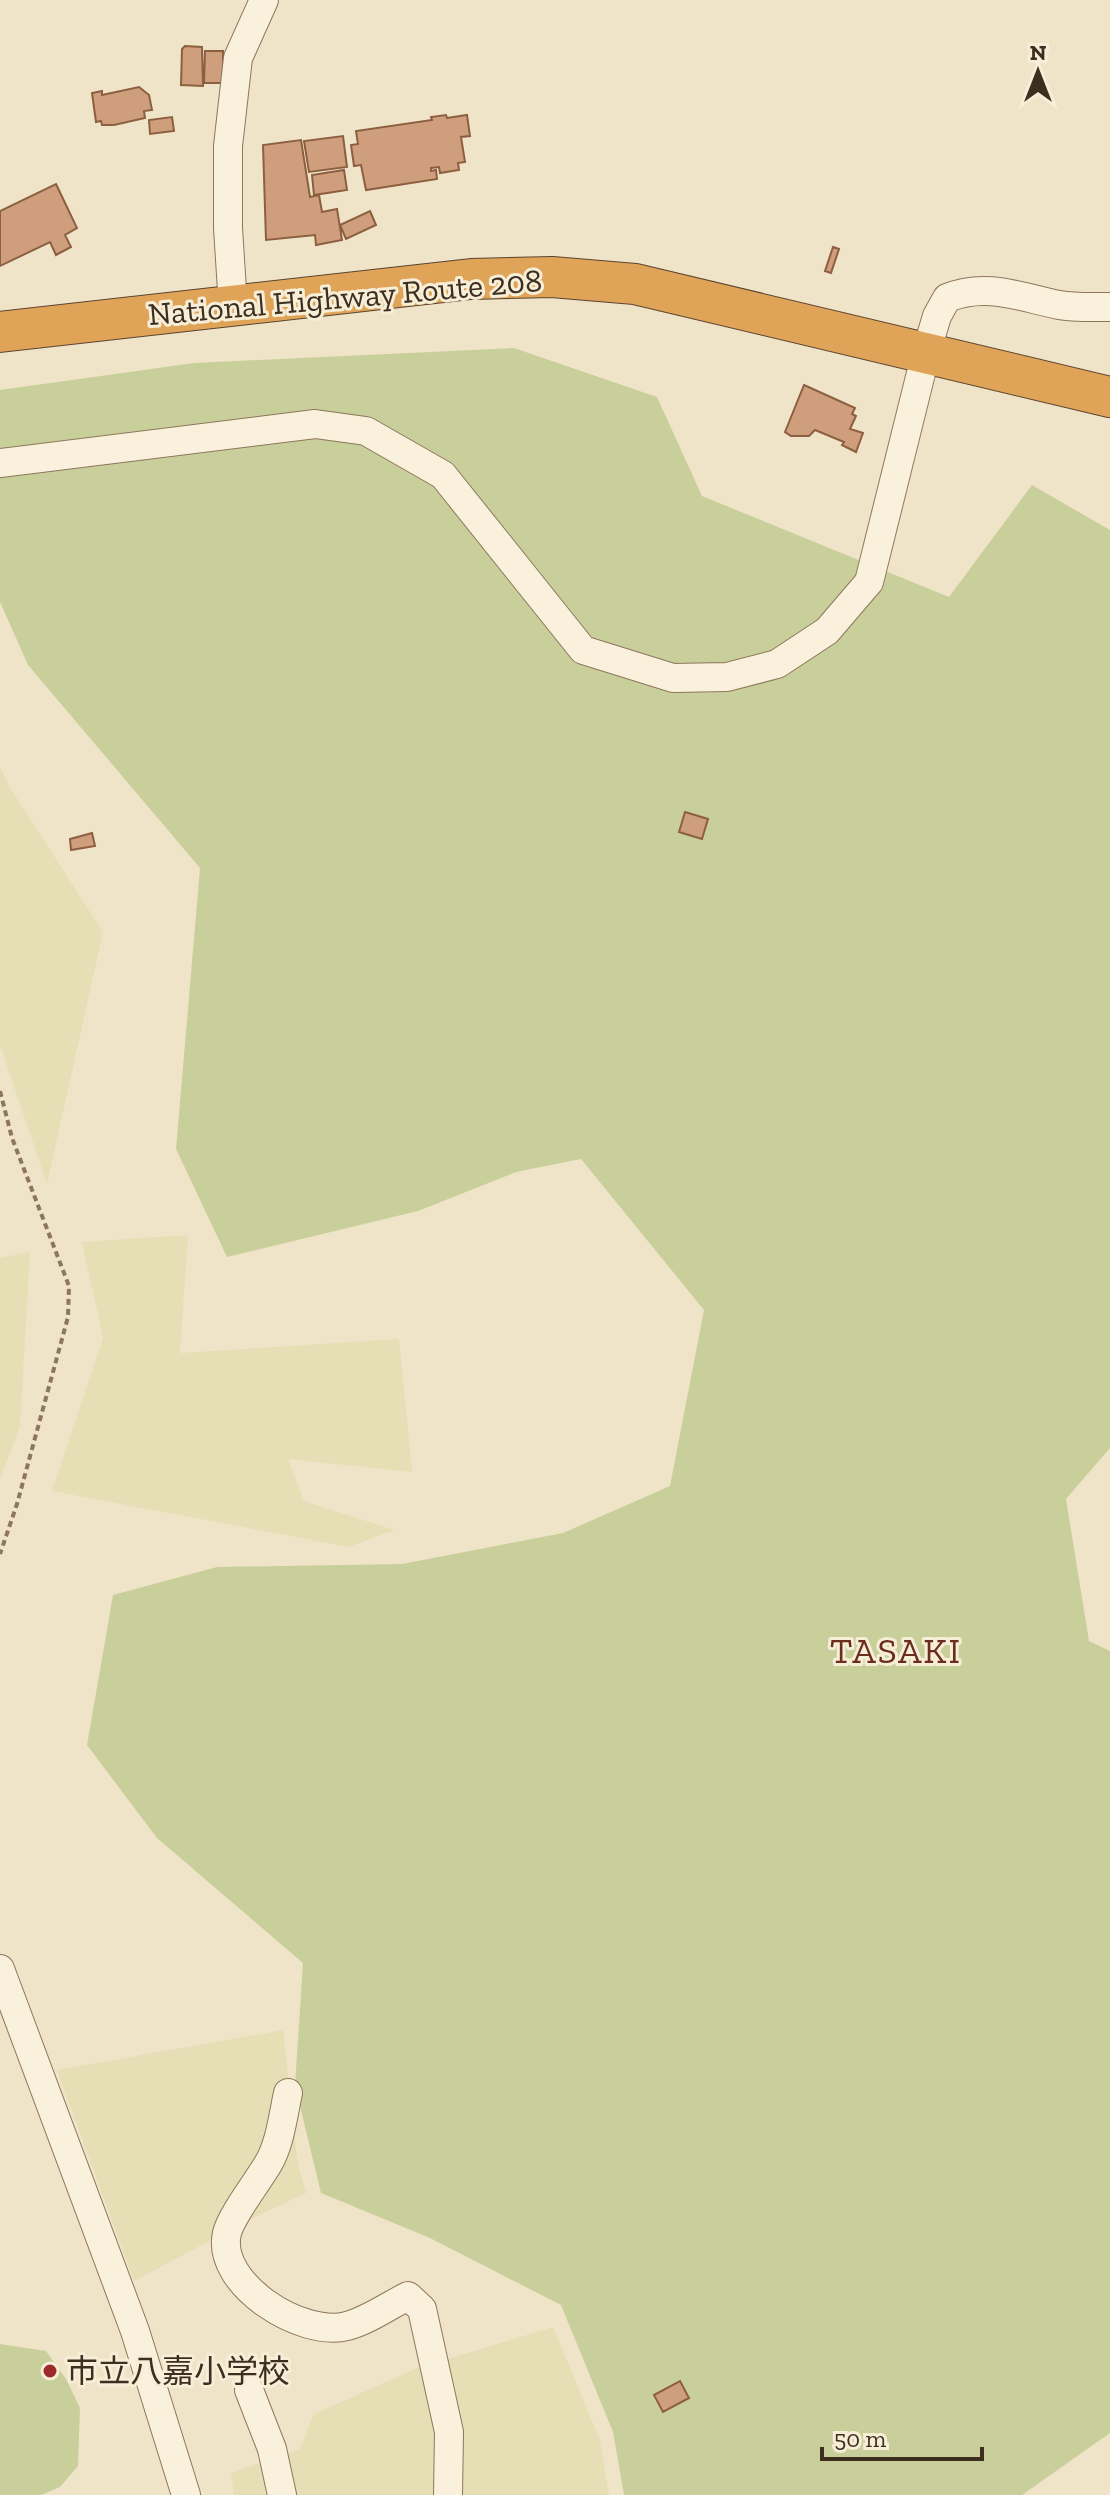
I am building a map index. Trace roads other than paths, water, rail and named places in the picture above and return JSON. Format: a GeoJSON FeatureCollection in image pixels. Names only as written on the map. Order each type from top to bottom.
{"type":"FeatureCollection","features":[{"type":"Feature","properties":{"kind":"highway","name":"National Highway Route 208"},"geometry":{"type":"LineString","coordinates":[[0,332],[471,279],[552,277],[635,284],[1110,397]]}},
{"type":"Feature","properties":{"kind":"street"},"geometry":{"type":"LineString","coordinates":[[233,306],[228,228],[228,146],[238,58],[264,0]]}},
{"type":"Feature","properties":{"kind":"street"},"geometry":{"type":"LineString","coordinates":[[0,463],[315,424],[366,431],[443,475],[583,650],[673,678],[727,677],[777,664],[827,631],[869,582],[926,353],[937,316],[947,298],[960,292],[1005,291],[1063,306],[1110,307]]}},
{"type":"Feature","properties":{"kind":"street"},"geometry":{"type":"LineString","coordinates":[[0,1969],[135,2331],[186,2495]]}},
{"type":"Feature","properties":{"kind":"street"},"geometry":{"type":"LineString","coordinates":[[288,2093],[270,2161],[227,2233],[229,2265],[247,2287],[282,2315],[317,2327],[346,2326],[408,2296],[422,2309],[449,2432],[448,2495]]}},
{"type":"Feature","properties":{"kind":"street"},"geometry":{"type":"LineString","coordinates":[[249,2390],[272,2449],[282,2495]]}},
{"type":"Feature","properties":{"kind":"place","name":"市立八嘉小学校"},"geometry":{"type":"Point","coordinates":[50,2371]}},
{"type":"Feature","properties":{"kind":"district","name":"TASAKI"},"geometry":{"type":"Point","coordinates":[896,1650]}}]}
